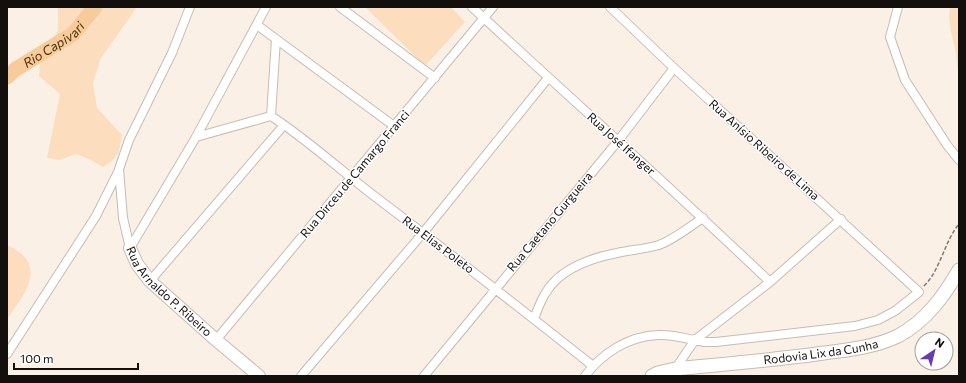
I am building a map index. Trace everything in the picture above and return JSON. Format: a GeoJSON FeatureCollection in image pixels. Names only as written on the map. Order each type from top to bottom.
{"type":"FeatureCollection","features":[{"type":"Feature","properties":{"kind":"main road","name":"Rodovia Lix da Cunha"},"geometry":{"type":"LineString","coordinates":[[652,376],[676,369],[785,359],[878,344],[898,336],[926,315],[942,297],[959,270]]}},
{"type":"Feature","properties":{"kind":"street","name":"Rua Arnaldo P. Ribeiro"},"geometry":{"type":"LineString","coordinates":[[190,7],[172,54],[129,140],[119,169],[123,218],[130,248],[137,264],[150,281],[259,376]]}},
{"type":"Feature","properties":{"kind":"street"},"geometry":{"type":"LineString","coordinates":[[130,248],[196,137],[266,7]]}},
{"type":"Feature","properties":{"kind":"street"},"geometry":{"type":"LineString","coordinates":[[340,7],[435,78]]}},
{"type":"Feature","properties":{"kind":"street","name":"Rua José Ifanger"},"geometry":{"type":"LineString","coordinates":[[472,7],[703,218],[770,282]]}},
{"type":"Feature","properties":{"kind":"street","name":"Rua Dirceu de Camargo Franci"},"geometry":{"type":"LineString","coordinates":[[216,340],[493,7]]}},
{"type":"Feature","properties":{"kind":"street","name":"Rua Anísio Ribeiro de Lima"},"geometry":{"type":"LineString","coordinates":[[610,7],[674,68],[841,219],[919,292]]}},
{"type":"Feature","properties":{"kind":"street"},"geometry":{"type":"LineString","coordinates":[[898,7],[890,37],[905,80],[947,145],[959,160]]}},
{"type":"Feature","properties":{"kind":"street"},"geometry":{"type":"LineString","coordinates":[[257,25],[394,126]]}},
{"type":"Feature","properties":{"kind":"street"},"geometry":{"type":"LineString","coordinates":[[196,137],[270,116],[276,39]]}},
{"type":"Feature","properties":{"kind":"street","name":"Rua Caetano Gurgueira"},"geometry":{"type":"LineString","coordinates":[[424,376],[495,288],[618,141],[674,68]]}},
{"type":"Feature","properties":{"kind":"street"},"geometry":{"type":"LineString","coordinates":[[301,376],[423,233],[548,78]]}},
{"type":"Feature","properties":{"kind":"street","name":"Rua Elias Poleto"},"geometry":{"type":"LineString","coordinates":[[270,116],[284,124],[593,366]]}},
{"type":"Feature","properties":{"kind":"street"},"geometry":{"type":"LineString","coordinates":[[150,281],[284,124]]}},
{"type":"Feature","properties":{"kind":"street"},"geometry":{"type":"LineString","coordinates":[[7,354],[96,216],[119,169]]}},
{"type":"Feature","properties":{"kind":"street"},"geometry":{"type":"LineString","coordinates":[[534,319],[545,293],[566,271],[587,261],[616,253],[645,249],[660,244],[674,238],[703,218]]}},
{"type":"Feature","properties":{"kind":"street"},"geometry":{"type":"LineString","coordinates":[[676,369],[695,340],[770,282],[841,219]]}},
{"type":"Feature","properties":{"kind":"street"},"geometry":{"type":"LineString","coordinates":[[585,376],[593,366],[614,349],[643,336],[659,335],[704,342],[716,342],[855,326],[878,320],[895,311],[919,292]]}},
{"type":"Feature","properties":{"kind":"path"},"geometry":{"type":"LineString","coordinates":[[919,292],[931,279],[952,232],[959,224]]}},
{"type":"Feature","properties":{"kind":"shaded area"},"geometry":{"type":"Polygon","coordinates":[[[58,7],[137,7],[101,58],[93,83],[97,108],[122,135],[117,154],[112,161],[103,167],[76,154],[59,160],[47,158],[60,94],[39,76],[40,63],[58,30],[58,7]]]}},
{"type":"Feature","properties":{"kind":"shaded area"},"geometry":{"type":"Polygon","coordinates":[[[365,7],[451,7],[465,22],[425,66],[365,7]]]}},
{"type":"Feature","properties":{"kind":"shaded area"},"geometry":{"type":"Polygon","coordinates":[[[950,7],[959,7],[959,75],[950,25],[950,7]]]}},
{"type":"Feature","properties":{"kind":"shaded area"},"geometry":{"type":"Polygon","coordinates":[[[7,245],[20,253],[27,261],[30,270],[30,279],[21,299],[7,319],[7,245]]]}},
{"type":"Feature","properties":{"kind":"waterway","name":"Rio Capivari"},"geometry":{"type":"LineString","coordinates":[[7,77],[16,69],[73,34],[95,7]]}}]}
